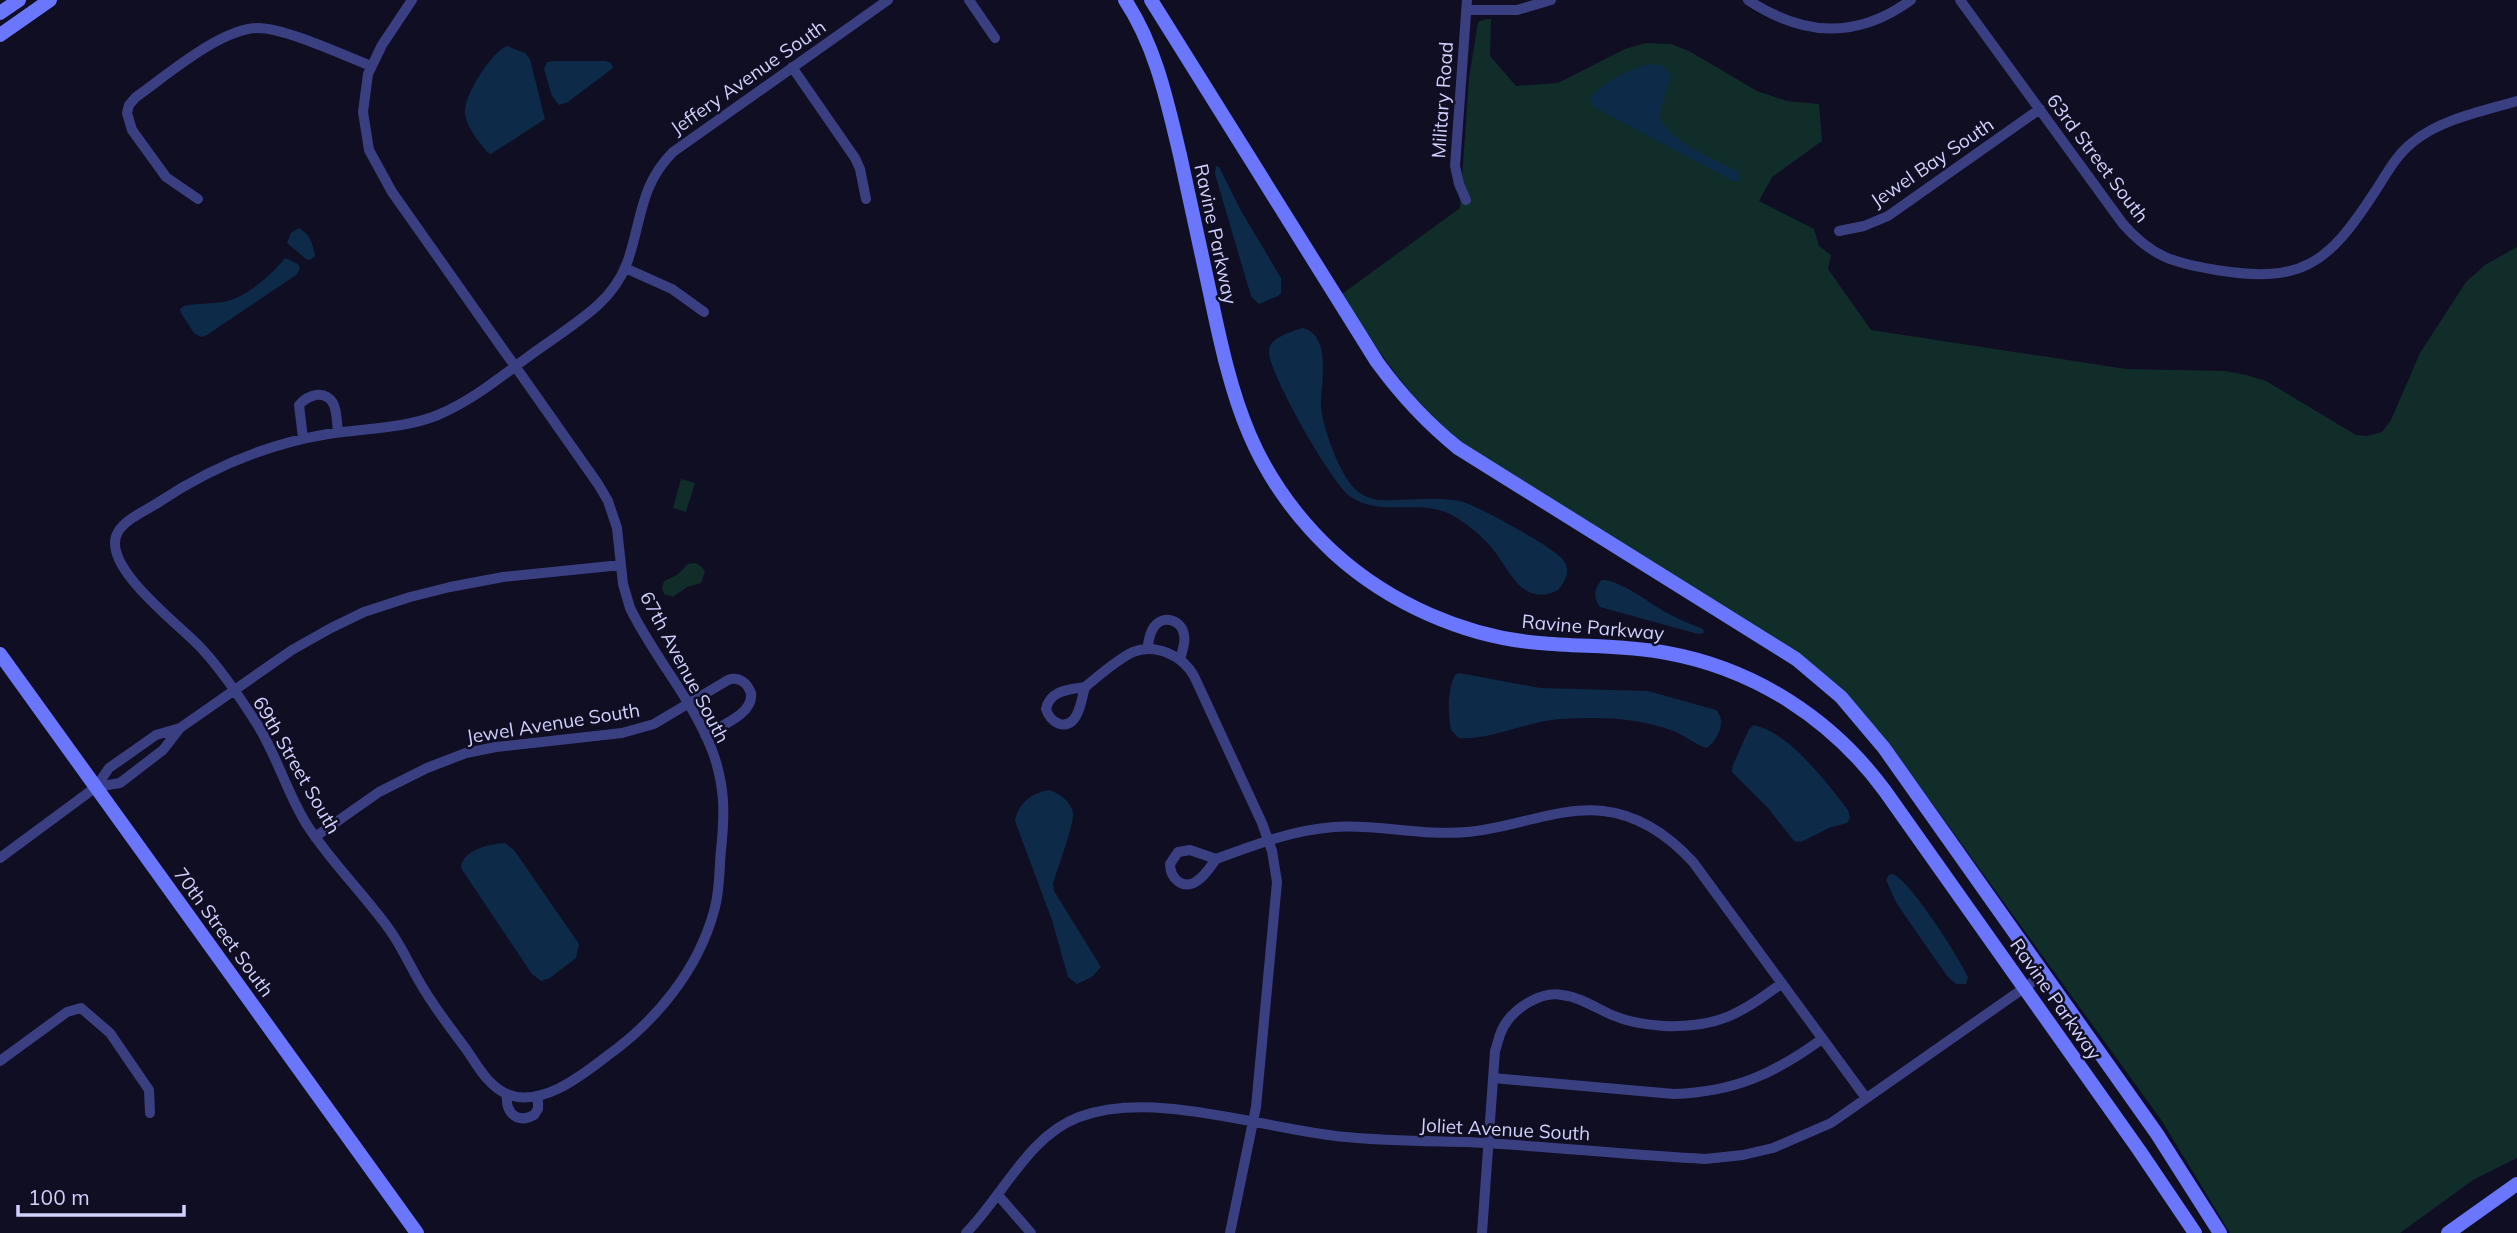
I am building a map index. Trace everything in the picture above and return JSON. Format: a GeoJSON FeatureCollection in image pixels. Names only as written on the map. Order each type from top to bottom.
{"type":"FeatureCollection","features":[{"type":"Feature","properties":{"kind":"street"},"geometry":{"type":"LineString","coordinates":[[0,13],[19,0]]}},
{"type":"Feature","properties":{"kind":"street"},"geometry":{"type":"LineString","coordinates":[[0,35],[50,0]]}},
{"type":"Feature","properties":{"kind":"street","name":"67th Avenue South"},"geometry":{"type":"LineString","coordinates":[[412,0],[371,66],[363,112],[366,138],[374,163],[603,492],[615,519],[627,600],[705,734],[720,775],[725,810],[715,909],[683,981],[629,1041],[594,1066],[538,1097],[538,1109],[534,1115],[518,1118],[508,1110],[507,1094]]}},
{"type":"Feature","properties":{"kind":"street","name":"Jeffery Avenue South"},"geometry":{"type":"LineString","coordinates":[[115,542],[119,528],[179,488],[218,467],[265,448],[303,438],[401,425],[430,418],[455,407],[515,366],[595,308],[610,291],[625,268],[645,194],[666,159],[688,139],[888,0]]}},
{"type":"Feature","properties":{"kind":"street"},"geometry":{"type":"LineString","coordinates":[[969,0],[996,38]]}},
{"type":"Feature","properties":{"kind":"street","name":"Ravine Parkway"},"geometry":{"type":"LineString","coordinates":[[1125,0],[1147,40],[1164,86],[1237,408],[1268,472],[1306,525],[1336,554],[1373,583],[1408,604],[1443,620],[1475,631],[1516,640],[1639,649],[1688,657],[1728,670],[1786,699],[1831,732],[1871,773],[2024,986],[2195,1233]]}},
{"type":"Feature","properties":{"kind":"street","name":"Ravine Parkway"},"geometry":{"type":"LineString","coordinates":[[1151,0],[1377,362],[1402,395],[1430,425],[1458,448],[1778,648],[1829,685],[1884,748],[2157,1134],[2220,1233]]}},
{"type":"Feature","properties":{"kind":"street"},"geometry":{"type":"LineString","coordinates":[[1466,5],[1517,10],[1551,0]]}},
{"type":"Feature","properties":{"kind":"street"},"geometry":{"type":"LineString","coordinates":[[1748,0],[1781,19],[1822,29],[1865,24],[1889,14],[1911,0]]}},
{"type":"Feature","properties":{"kind":"street","name":"63rd Street South"},"geometry":{"type":"LineString","coordinates":[[1960,0],[2123,224],[2161,257],[2180,264],[2227,272],[2283,274],[2303,268],[2339,241],[2355,223],[2397,158],[2418,138],[2453,121],[2517,101]]}},
{"type":"Feature","properties":{"kind":"street","name":"Military Road"},"geometry":{"type":"LineString","coordinates":[[1466,5],[1455,166],[1466,200]]}},
{"type":"Feature","properties":{"kind":"street"},"geometry":{"type":"LineString","coordinates":[[198,199],[166,177],[132,131],[127,113],[129,105],[136,97],[222,38],[248,29],[277,31],[371,66]]}},
{"type":"Feature","properties":{"kind":"street"},"geometry":{"type":"LineString","coordinates":[[792,67],[855,158],[866,199]]}},
{"type":"Feature","properties":{"kind":"street","name":"Jewel Bay South"},"geometry":{"type":"LineString","coordinates":[[1839,231],[1864,226],[1888,216],[2040,109]]}},
{"type":"Feature","properties":{"kind":"street"},"geometry":{"type":"LineString","coordinates":[[625,268],[677,292],[704,312]]}},
{"type":"Feature","properties":{"kind":"street"},"geometry":{"type":"LineString","coordinates":[[303,438],[299,405],[315,394],[325,396],[333,404],[338,432]]}},
{"type":"Feature","properties":{"kind":"street","name":"69th Street South"},"geometry":{"type":"LineString","coordinates":[[115,542],[116,556],[129,575],[161,611],[206,653],[233,690],[261,731],[291,794],[315,836],[394,936],[427,995],[490,1082],[507,1094]]}},
{"type":"Feature","properties":{"kind":"street"},"geometry":{"type":"LineString","coordinates":[[96,787],[120,783],[163,750],[180,728],[233,690],[292,650],[365,612],[410,597],[503,578],[621,565]]}},
{"type":"Feature","properties":{"kind":"street"},"geometry":{"type":"LineString","coordinates":[[1147,649],[1153,628],[1158,622],[1170,620],[1181,626],[1184,635],[1180,659]]}},
{"type":"Feature","properties":{"kind":"street"},"geometry":{"type":"LineString","coordinates":[[1084,687],[1129,655],[1147,649],[1165,652],[1180,659],[1194,676],[1269,841],[1277,892],[1254,1122],[1230,1233]]}},
{"type":"Feature","properties":{"kind":"street","name":"70th Street South"},"geometry":{"type":"LineString","coordinates":[[0,654],[417,1233]]}},
{"type":"Feature","properties":{"kind":"street","name":"Jewel Avenue South"},"geometry":{"type":"LineString","coordinates":[[315,836],[379,792],[427,768],[467,753],[622,733],[653,724],[731,679],[743,681],[750,690],[752,699],[748,707],[705,734]]}},
{"type":"Feature","properties":{"kind":"street"},"geometry":{"type":"LineString","coordinates":[[0,858],[96,787],[109,768],[156,735],[180,728]]}},
{"type":"Feature","properties":{"kind":"street"},"geometry":{"type":"LineString","coordinates":[[1216,859],[1191,850],[1182,851],[1173,858],[1170,871],[1180,883],[1193,884],[1216,859],[1306,831],[1335,827],[1466,832],[1580,811],[1603,811],[1623,815],[1667,836],[1693,862],[1866,1098]]}},
{"type":"Feature","properties":{"kind":"street","name":"Joliet Avenue South"},"geometry":{"type":"LineString","coordinates":[[966,1233],[983,1217],[1044,1139],[1077,1117],[1117,1106],[1161,1108],[1342,1137],[1692,1158],[1742,1155],[1773,1148],[1831,1124],[2043,974]]}},
{"type":"Feature","properties":{"kind":"street"},"geometry":{"type":"LineString","coordinates":[[1482,1233],[1495,1051],[1505,1023],[1520,1009],[1548,995],[1563,995],[1615,1017],[1635,1022],[1683,1026],[1730,1017],[1782,983]]}},
{"type":"Feature","properties":{"kind":"street"},"geometry":{"type":"LineString","coordinates":[[0,1061],[67,1012],[81,1009],[110,1032],[149,1090],[150,1113]]}},
{"type":"Feature","properties":{"kind":"street"},"geometry":{"type":"LineString","coordinates":[[1493,1078],[1674,1094],[1693,1093],[1716,1090],[1762,1076],[1822,1038]]}},
{"type":"Feature","properties":{"kind":"street"},"geometry":{"type":"LineString","coordinates":[[507,1094],[538,1097]]}},
{"type":"Feature","properties":{"kind":"street"},"geometry":{"type":"LineString","coordinates":[[2448,1233],[2517,1184]]}},
{"type":"Feature","properties":{"kind":"street"},"geometry":{"type":"LineString","coordinates":[[998,1195],[1031,1233]]}},
{"type":"Feature","properties":{"kind":"green space"},"geometry":{"type":"Polygon","coordinates":[[[1491,19],[1490,56],[1516,86],[1558,83],[1625,49],[1646,43],[1671,44],[1689,51],[1757,91],[1787,101],[1819,104],[1822,141],[1772,177],[1759,201],[1814,229],[1819,246],[1831,255],[1828,269],[1871,330],[2126,369],[2225,371],[2246,375],[2266,381],[2356,435],[2367,436],[2382,432],[2391,420],[2420,353],[2466,282],[2485,265],[2517,247],[2517,1158],[2473,1180],[2400,1233],[2230,1233],[2162,1121],[1885,738],[1850,698],[1813,665],[1468,447],[1413,395],[1383,357],[1342,294],[1460,208],[1469,78],[1478,22],[1491,19]]]}},
{"type":"Feature","properties":{"kind":"green space"},"geometry":{"type":"Polygon","coordinates":[[[681,479],[695,483],[686,512],[673,508],[681,479]]]}},
{"type":"Feature","properties":{"kind":"green space"},"geometry":{"type":"Polygon","coordinates":[[[696,563],[705,572],[701,583],[687,587],[673,597],[664,594],[664,581],[677,575],[688,564],[696,563]]]}},
{"type":"Feature","properties":{"kind":"water"},"geometry":{"type":"Polygon","coordinates":[[[507,46],[525,53],[530,59],[545,119],[491,154],[471,130],[466,119],[466,106],[473,87],[486,66],[507,46]]]}},
{"type":"Feature","properties":{"kind":"water"},"geometry":{"type":"Polygon","coordinates":[[[605,61],[611,63],[613,68],[568,102],[559,105],[552,96],[544,69],[547,62],[605,61]]]}},
{"type":"Feature","properties":{"kind":"water"},"geometry":{"type":"Polygon","coordinates":[[[1652,64],[1663,66],[1671,75],[1659,116],[1664,125],[1682,142],[1739,172],[1740,181],[1733,181],[1592,106],[1590,97],[1603,86],[1627,72],[1652,64]]]}},
{"type":"Feature","properties":{"kind":"water"},"geometry":{"type":"Polygon","coordinates":[[[1216,166],[1281,278],[1281,293],[1259,304],[1251,296],[1215,174],[1216,166]]]}},
{"type":"Feature","properties":{"kind":"water"},"geometry":{"type":"Polygon","coordinates":[[[299,228],[312,243],[315,256],[310,260],[287,243],[291,233],[299,228]]]}},
{"type":"Feature","properties":{"kind":"water"},"geometry":{"type":"Polygon","coordinates":[[[285,258],[298,264],[300,269],[296,275],[207,335],[201,337],[194,333],[180,309],[189,305],[223,302],[240,296],[266,278],[285,258]]]}},
{"type":"Feature","properties":{"kind":"water"},"geometry":{"type":"Polygon","coordinates":[[[1303,328],[1312,333],[1322,351],[1322,416],[1337,461],[1354,488],[1365,496],[1378,500],[1450,500],[1482,510],[1532,538],[1564,561],[1566,576],[1558,590],[1534,594],[1525,590],[1487,543],[1454,516],[1428,508],[1363,503],[1342,488],[1302,426],[1271,361],[1269,350],[1273,342],[1303,328]]]}},
{"type":"Feature","properties":{"kind":"water"},"geometry":{"type":"Polygon","coordinates":[[[1602,580],[1617,583],[1667,613],[1703,629],[1704,633],[1698,634],[1600,607],[1595,593],[1602,580]]]}},
{"type":"Feature","properties":{"kind":"water"},"geometry":{"type":"Polygon","coordinates":[[[1459,673],[1540,688],[1648,691],[1716,710],[1721,724],[1718,735],[1707,748],[1659,726],[1603,718],[1560,719],[1483,737],[1459,738],[1451,730],[1449,695],[1452,681],[1459,673]]]}},
{"type":"Feature","properties":{"kind":"water"},"geometry":{"type":"Polygon","coordinates":[[[1754,725],[1781,738],[1806,760],[1848,810],[1850,818],[1847,823],[1829,828],[1801,842],[1794,841],[1768,808],[1732,772],[1749,729],[1754,725]]]}},
{"type":"Feature","properties":{"kind":"water"},"geometry":{"type":"Polygon","coordinates":[[[1049,790],[1064,798],[1073,813],[1053,884],[1054,891],[1101,967],[1092,977],[1077,984],[1068,977],[1052,920],[1015,821],[1019,809],[1027,800],[1049,790]]]}},
{"type":"Feature","properties":{"kind":"water"},"geometry":{"type":"Polygon","coordinates":[[[505,843],[514,850],[579,944],[576,958],[550,978],[541,981],[532,974],[461,868],[471,852],[505,843]]]}},
{"type":"Feature","properties":{"kind":"water"},"geometry":{"type":"Polygon","coordinates":[[[1893,874],[1922,905],[1955,953],[1968,977],[1966,984],[1956,984],[1947,976],[1897,904],[1886,880],[1893,874]]]}}]}
